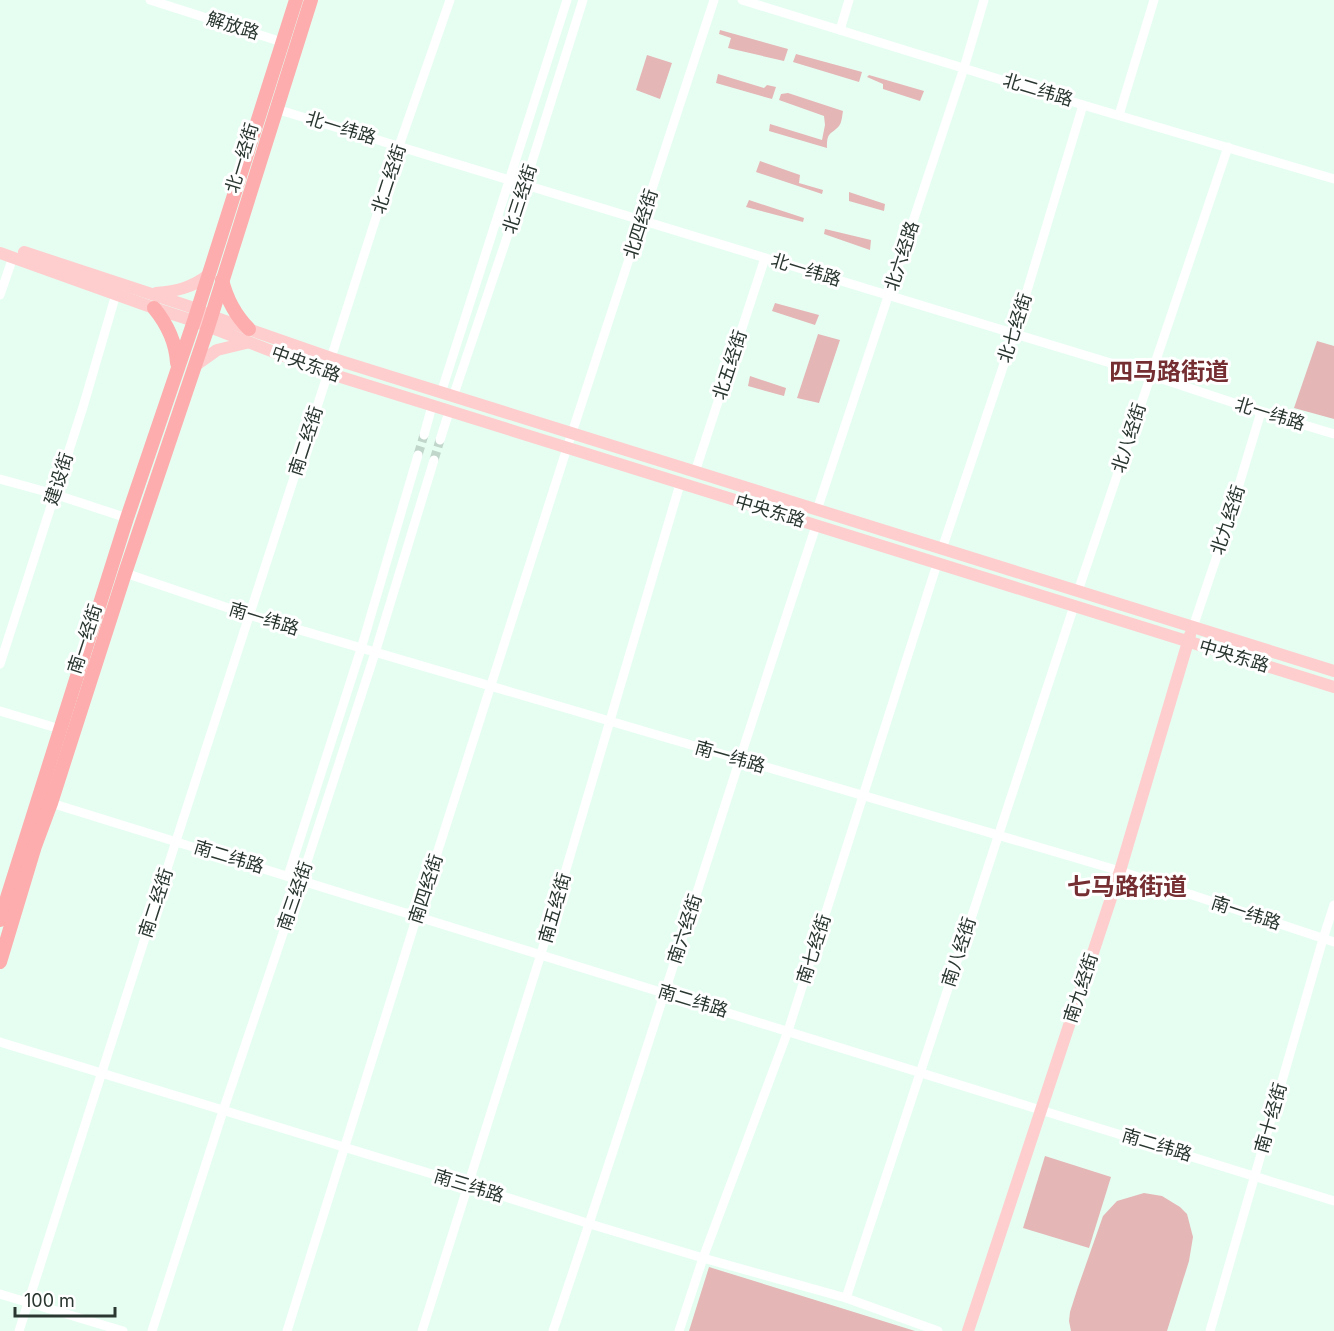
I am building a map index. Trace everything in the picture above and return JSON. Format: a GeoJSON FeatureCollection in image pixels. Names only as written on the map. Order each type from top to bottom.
{"type":"FeatureCollection","features":[{"type":"Feature","properties":{"kind":"highway","name":"北一经街"},"geometry":{"type":"LineString","coordinates":[[195,315],[296,0]]}},
{"type":"Feature","properties":{"kind":"highway","name":"北一经街"},"geometry":{"type":"LineString","coordinates":[[210,322],[311,0]]}},
{"type":"Feature","properties":{"kind":"highway"},"geometry":{"type":"LineString","coordinates":[[222,280],[230,304],[248,336]]}},
{"type":"Feature","properties":{"kind":"highway"},"geometry":{"type":"LineString","coordinates":[[154,308],[172,339],[178,368]]}},
{"type":"Feature","properties":{"kind":"highway","name":"南一经街"},"geometry":{"type":"LineString","coordinates":[[0,920],[126,518],[195,315]]}},
{"type":"Feature","properties":{"kind":"highway","name":"南一经街"},"geometry":{"type":"LineString","coordinates":[[0,962],[35,846],[210,322]]}},
{"type":"Feature","properties":{"kind":"main road"},"geometry":{"type":"LineString","coordinates":[[0,245],[150,294],[195,315]]}},
{"type":"Feature","properties":{"kind":"main road"},"geometry":{"type":"LineString","coordinates":[[0,253],[154,308],[195,315]]}},
{"type":"Feature","properties":{"kind":"main road"},"geometry":{"type":"LineString","coordinates":[[150,294],[188,287],[208,275]]}},
{"type":"Feature","properties":{"kind":"main road","name":"中央东路"},"geometry":{"type":"LineString","coordinates":[[195,315],[248,336],[328,374],[1334,687]]}},
{"type":"Feature","properties":{"kind":"main road"},"geometry":{"type":"LineString","coordinates":[[196,365],[217,350],[248,336]]}},
{"type":"Feature","properties":{"kind":"main road","name":"中央东路"},"geometry":{"type":"LineString","coordinates":[[248,336],[331,358],[1334,670]]}},
{"type":"Feature","properties":{"kind":"main road","name":"南九经街"},"geometry":{"type":"LineString","coordinates":[[968,1331],[1120,871],[1193,627]]}},
{"type":"Feature","properties":{"kind":"street","name":"解放路"},"geometry":{"type":"LineString","coordinates":[[150,0],[282,42]]}},
{"type":"Feature","properties":{"kind":"street","name":"北二经街"},"geometry":{"type":"LineString","coordinates":[[331,358],[399,146],[450,0]]}},
{"type":"Feature","properties":{"kind":"street"},"geometry":{"type":"LineString","coordinates":[[441,393],[567,0]]}},
{"type":"Feature","properties":{"kind":"street","name":"北三经街"},"geometry":{"type":"LineString","coordinates":[[453,397],[525,184],[583,0]]}},
{"type":"Feature","properties":{"kind":"street","name":"北四经街"},"geometry":{"type":"LineString","coordinates":[[567,448],[714,0]]}},
{"type":"Feature","properties":{"kind":"street","name":"北二纬路"},"geometry":{"type":"LineString","coordinates":[[742,0],[1083,105],[1334,179]]}},
{"type":"Feature","properties":{"kind":"street"},"geometry":{"type":"LineString","coordinates":[[840,30],[849,0]]}},
{"type":"Feature","properties":{"kind":"street","name":"北六经路"},"geometry":{"type":"LineString","coordinates":[[817,510],[964,68],[984,0]]}},
{"type":"Feature","properties":{"kind":"street"},"geometry":{"type":"LineString","coordinates":[[1119,115],[1154,0]]}},
{"type":"Feature","properties":{"kind":"street","name":"北七经街"},"geometry":{"type":"LineString","coordinates":[[942,549],[1014,334],[1083,105]]}},
{"type":"Feature","properties":{"kind":"street","name":"北一纬路"},"geometry":{"type":"LineString","coordinates":[[276,108],[1150,375],[1334,434]]}},
{"type":"Feature","properties":{"kind":"street","name":"北八经街"},"geometry":{"type":"LineString","coordinates":[[1078,591],[1228,147]]}},
{"type":"Feature","properties":{"kind":"street"},"geometry":{"type":"LineString","coordinates":[[0,296],[13,257]]}},
{"type":"Feature","properties":{"kind":"street","name":"北五经街"},"geometry":{"type":"LineString","coordinates":[[695,472],[765,258]]}},
{"type":"Feature","properties":{"kind":"street","name":"建设街"},"geometry":{"type":"LineString","coordinates":[[0,664],[83,408],[116,294]]}},
{"type":"Feature","properties":{"kind":"street","name":"南二经街"},"geometry":{"type":"LineString","coordinates":[[19,1331],[328,374]]}},
{"type":"Feature","properties":{"kind":"street"},"geometry":{"type":"LineString","coordinates":[[424,435],[432,406]]}},
{"type":"Feature","properties":{"kind":"street"},"geometry":{"type":"LineString","coordinates":[[440,440],[449,412]]}},
{"type":"Feature","properties":{"kind":"street","name":"北九经街"},"geometry":{"type":"LineString","coordinates":[[1193,627],[1261,412]]}},
{"type":"Feature","properties":{"kind":"street","name":"南四经街"},"geometry":{"type":"LineString","coordinates":[[286,1331],[567,448]]}},
{"type":"Feature","properties":{"kind":"street"},"geometry":{"type":"LineString","coordinates":[[288,876],[361,649],[418,454]]}},
{"type":"Feature","properties":{"kind":"street","name":"南三经街"},"geometry":{"type":"LineString","coordinates":[[152,1331],[375,653],[434,460]]}},
{"type":"Feature","properties":{"kind":"street"},"geometry":{"type":"LineString","coordinates":[[0,479],[126,518]]}},
{"type":"Feature","properties":{"kind":"street","name":"南五经街"},"geometry":{"type":"LineString","coordinates":[[422,1331],[541,954],[680,483]]}},
{"type":"Feature","properties":{"kind":"street","name":"南六经街"},"geometry":{"type":"LineString","coordinates":[[554,1331],[816,526]]}},
{"type":"Feature","properties":{"kind":"street","name":"南七经街"},"geometry":{"type":"LineString","coordinates":[[678,1331],[788,1031],[936,564]]}},
{"type":"Feature","properties":{"kind":"street","name":"南一纬路"},"geometry":{"type":"LineString","coordinates":[[125,573],[249,615],[361,649],[1120,871],[1334,942]]}},
{"type":"Feature","properties":{"kind":"street","name":"南八经街"},"geometry":{"type":"LineString","coordinates":[[846,1298],[1074,606]]}},
{"type":"Feature","properties":{"kind":"street"},"geometry":{"type":"LineString","coordinates":[[0,711],[60,729]]}},
{"type":"Feature","properties":{"kind":"street","name":"南二纬路"},"geometry":{"type":"LineString","coordinates":[[51,803],[1334,1201]]}},
{"type":"Feature","properties":{"kind":"street","name":"南十经街"},"geometry":{"type":"LineString","coordinates":[[1210,1331],[1334,905]]}},
{"type":"Feature","properties":{"kind":"street","name":"南三纬路"},"geometry":{"type":"LineString","coordinates":[[0,1042],[590,1224],[846,1298],[938,1331]]}},
{"type":"Feature","properties":{"kind":"street"},"geometry":{"type":"LineString","coordinates":[[0,1294],[123,1331]]}},
{"type":"Feature","properties":{"kind":"shaded area"},"geometry":{"type":"Polygon","coordinates":[[[720,30],[788,49],[784,61],[728,48],[731,38],[719,34],[720,30]]]}},
{"type":"Feature","properties":{"kind":"shaded area"},"geometry":{"type":"Polygon","coordinates":[[[796,54],[862,72],[859,82],[793,62],[796,54]]]}},
{"type":"Feature","properties":{"kind":"shaded area"},"geometry":{"type":"Polygon","coordinates":[[[647,55],[672,63],[660,99],[636,90],[647,55]]]}},
{"type":"Feature","properties":{"kind":"shaded area"},"geometry":{"type":"Polygon","coordinates":[[[718,74],[764,88],[767,85],[776,87],[772,99],[716,83],[718,74]]]}},
{"type":"Feature","properties":{"kind":"shaded area"},"geometry":{"type":"Polygon","coordinates":[[[869,75],[924,91],[920,101],[883,89],[883,84],[867,77],[869,75]]]}},
{"type":"Feature","properties":{"kind":"shaded area"},"geometry":{"type":"Polygon","coordinates":[[[788,93],[843,111],[840,124],[828,136],[827,148],[769,131],[770,124],[822,140],[824,116],[779,100],[781,94],[788,93]]]}},
{"type":"Feature","properties":{"kind":"shaded area"},"geometry":{"type":"Polygon","coordinates":[[[760,161],[800,175],[799,183],[823,190],[822,194],[756,172],[760,161]]]}},
{"type":"Feature","properties":{"kind":"shaded area"},"geometry":{"type":"Polygon","coordinates":[[[849,192],[885,204],[884,211],[849,201],[849,192]]]}},
{"type":"Feature","properties":{"kind":"shaded area"},"geometry":{"type":"Polygon","coordinates":[[[749,200],[804,218],[803,222],[746,207],[749,200]]]}},
{"type":"Feature","properties":{"kind":"shaded area"},"geometry":{"type":"Polygon","coordinates":[[[825,229],[871,240],[870,250],[824,234],[825,229]]]}},
{"type":"Feature","properties":{"kind":"shaded area"},"geometry":{"type":"Polygon","coordinates":[[[775,303],[819,315],[815,325],[772,311],[775,303]]]}},
{"type":"Feature","properties":{"kind":"shaded area"},"geometry":{"type":"Polygon","coordinates":[[[818,334],[840,340],[819,403],[797,398],[818,334]]]}},
{"type":"Feature","properties":{"kind":"shaded area"},"geometry":{"type":"Polygon","coordinates":[[[1317,341],[1334,346],[1334,419],[1294,408],[1317,341]]]}},
{"type":"Feature","properties":{"kind":"shaded area"},"geometry":{"type":"Polygon","coordinates":[[[750,376],[786,388],[784,396],[748,386],[750,376]]]}},
{"type":"Feature","properties":{"kind":"shaded area"},"geometry":{"type":"Polygon","coordinates":[[[1045,1156],[1111,1177],[1089,1248],[1023,1228],[1045,1156]]]}},
{"type":"Feature","properties":{"kind":"shaded area"},"geometry":{"type":"Polygon","coordinates":[[[1144,1193],[1162,1196],[1180,1207],[1187,1214],[1193,1237],[1189,1261],[1167,1331],[1071,1331],[1070,1312],[1103,1216],[1117,1201],[1144,1193]]]}},
{"type":"Feature","properties":{"kind":"shaded area"},"geometry":{"type":"Polygon","coordinates":[[[709,1267],[915,1331],[689,1331],[709,1267]]]}},
{"type":"Feature","properties":{"kind":"tunnel"},"geometry":{"type":"LineString","coordinates":[[418,455],[424,435]]}},
{"type":"Feature","properties":{"kind":"tunnel"},"geometry":{"type":"LineString","coordinates":[[434,460],[440,440]]}},
{"type":"Feature","properties":{"kind":"district","name":"四马路街道"},"geometry":{"type":"Point","coordinates":[1169,372]}},
{"type":"Feature","properties":{"kind":"district","name":"七马路街道"},"geometry":{"type":"Point","coordinates":[1127,887]}}]}
